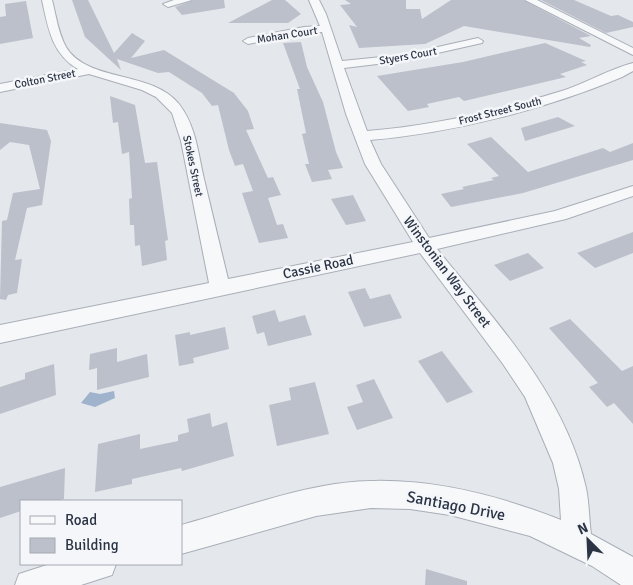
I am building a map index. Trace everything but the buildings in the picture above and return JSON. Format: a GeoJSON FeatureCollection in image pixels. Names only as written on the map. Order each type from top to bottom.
{"type":"FeatureCollection","features":[{"type":"Feature","properties":{"kind":"street","name":"Stokes Street"},"geometry":{"type":"LineString","coordinates":[[47,0],[61,48],[73,62],[90,70],[138,83],[160,94],[174,106],[188,139],[220,287]]}},
{"type":"Feature","properties":{"kind":"street"},"geometry":{"type":"LineString","coordinates":[[168,4],[187,0]]}},
{"type":"Feature","properties":{"kind":"street","name":"Winstonian Way Street"},"geometry":{"type":"LineString","coordinates":[[314,0],[361,136],[386,186],[424,245],[511,357],[533,390],[566,463],[573,489],[577,542]]}},
{"type":"Feature","properties":{"kind":"street"},"geometry":{"type":"LineString","coordinates":[[530,0],[633,52]]}},
{"type":"Feature","properties":{"kind":"street","name":"Mohan Court"},"geometry":{"type":"LineString","coordinates":[[248,41],[304,30],[325,29]]}},
{"type":"Feature","properties":{"kind":"street","name":"Styers Court"},"geometry":{"type":"LineString","coordinates":[[338,65],[402,58],[478,41]]}},
{"type":"Feature","properties":{"kind":"street","name":"Frost Street South"},"geometry":{"type":"LineString","coordinates":[[361,136],[410,130],[487,115],[571,92],[633,67]]}},
{"type":"Feature","properties":{"kind":"street","name":"Colton Street"},"geometry":{"type":"LineString","coordinates":[[0,88],[90,70]]}},
{"type":"Feature","properties":{"kind":"street","name":"Cassie Road"},"geometry":{"type":"LineString","coordinates":[[0,334],[552,217],[633,191]]}},
{"type":"Feature","properties":{"kind":"street","name":"Santiago Drive"},"geometry":{"type":"LineString","coordinates":[[182,540],[289,508],[336,498],[386,494],[422,497],[518,518],[577,542],[633,575]]}},
{"type":"Feature","properties":{"kind":"street"},"geometry":{"type":"LineString","coordinates":[[30,585],[98,565]]}},
{"type":"Feature","properties":{"kind":"water"},"geometry":{"type":"Polygon","coordinates":[[[114,391],[115,398],[95,407],[81,403],[90,392],[100,394],[114,391]]]}}]}
